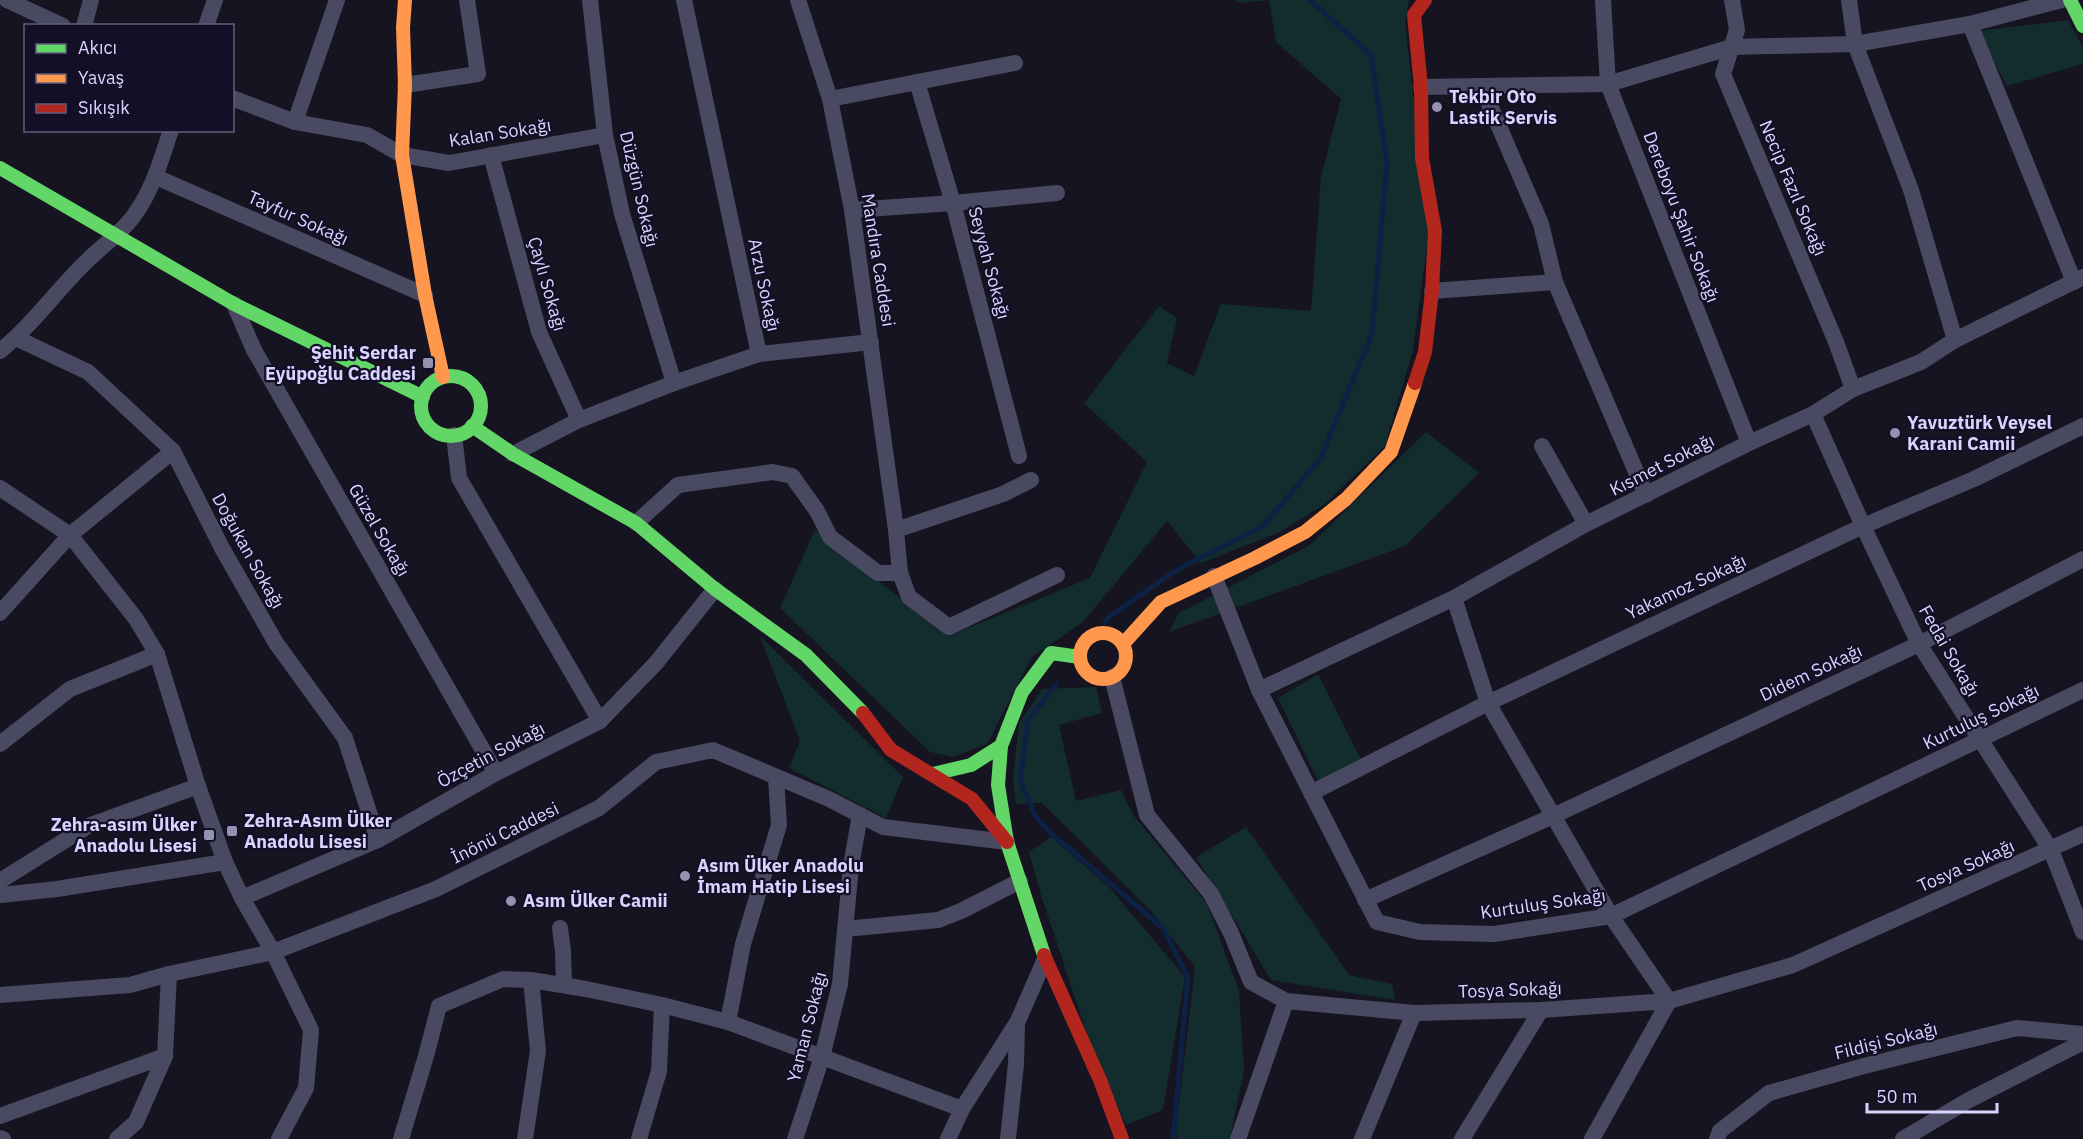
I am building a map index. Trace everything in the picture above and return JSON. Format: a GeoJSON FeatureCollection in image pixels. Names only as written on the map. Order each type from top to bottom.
{"type":"FeatureCollection","features":[{"type":"Feature","properties":{"kind":"street"},"geometry":{"type":"LineString","coordinates":[[8,0],[59,24]]}},
{"type":"Feature","properties":{"kind":"street"},"geometry":{"type":"LineString","coordinates":[[85,24],[91,0]]}},
{"type":"Feature","properties":{"kind":"street"},"geometry":{"type":"LineString","coordinates":[[207,24],[215,0]]}},
{"type":"Feature","properties":{"kind":"street"},"geometry":{"type":"LineString","coordinates":[[295,122],[337,0]]}},
{"type":"Feature","properties":{"kind":"street"},"geometry":{"type":"LineString","coordinates":[[405,0],[402,155],[425,295],[443,377]]}},
{"type":"Feature","properties":{"kind":"street"},"geometry":{"type":"LineString","coordinates":[[405,85],[478,74],[467,0]]}},
{"type":"Feature","properties":{"kind":"street","name":"Düzgün Sokağı"},"geometry":{"type":"LineString","coordinates":[[590,0],[605,135],[622,214],[674,383]]}},
{"type":"Feature","properties":{"kind":"street","name":"Arzu Sokağı"},"geometry":{"type":"LineString","coordinates":[[513,454],[579,420],[674,383],[759,354],[684,0]]}},
{"type":"Feature","properties":{"kind":"street","name":"Mandıra Caddesi"},"geometry":{"type":"LineString","coordinates":[[798,0],[830,99],[852,210],[900,573],[909,597],[949,627],[1057,575]]}},
{"type":"Feature","properties":{"kind":"street"},"geometry":{"type":"LineString","coordinates":[[1123,644],[1161,602],[1305,532],[1346,500],[1391,452],[1425,351],[1432,291],[1435,231],[1422,158],[1421,87],[1414,15],[1425,0]]}},
{"type":"Feature","properties":{"kind":"street","name":"Dereboyu Şahir Sokağı"},"geometry":{"type":"LineString","coordinates":[[1603,0],[1608,84],[1749,443]]}},
{"type":"Feature","properties":{"kind":"street","name":"Necip Fazıl Sokağı"},"geometry":{"type":"LineString","coordinates":[[1732,0],[1737,30],[1723,74],[1836,342],[1853,389]]}},
{"type":"Feature","properties":{"kind":"street"},"geometry":{"type":"LineString","coordinates":[[1849,0],[1855,44],[1911,190],[1955,340]]}},
{"type":"Feature","properties":{"kind":"street"},"geometry":{"type":"LineString","coordinates":[[1421,87],[1608,84],[1732,47],[1855,44],[1970,24],[2062,0]]}},
{"type":"Feature","properties":{"kind":"street"},"geometry":{"type":"LineString","coordinates":[[2070,0],[2083,26]]}},
{"type":"Feature","properties":{"kind":"street"},"geometry":{"type":"LineString","coordinates":[[1970,24],[2079,280]]}},
{"type":"Feature","properties":{"kind":"street"},"geometry":{"type":"LineString","coordinates":[[830,99],[1015,63]]}},
{"type":"Feature","properties":{"kind":"street","name":"Seyyah Sokağı"},"geometry":{"type":"LineString","coordinates":[[917,82],[953,203],[1019,456]]}},
{"type":"Feature","properties":{"kind":"street"},"geometry":{"type":"LineString","coordinates":[[1482,87],[1541,224],[1555,282],[1646,495]]}},
{"type":"Feature","properties":{"kind":"street","name":"Kalan Sokağı"},"geometry":{"type":"LineString","coordinates":[[234,99],[295,122],[367,135],[402,155],[448,163],[605,135]]}},
{"type":"Feature","properties":{"kind":"street"},"geometry":{"type":"LineString","coordinates":[[0,351],[16,338],[88,259],[135,215],[156,177],[170,132]]}},
{"type":"Feature","properties":{"kind":"street","name":"Çaylı Sokağı"},"geometry":{"type":"LineString","coordinates":[[491,155],[539,332],[579,420]]}},
{"type":"Feature","properties":{"kind":"street"},"geometry":{"type":"LineString","coordinates":[[0,168],[234,304],[423,397]]}},
{"type":"Feature","properties":{"kind":"street","name":"Tayfur Sokağı"},"geometry":{"type":"LineString","coordinates":[[156,177],[425,295]]}},
{"type":"Feature","properties":{"kind":"street"},"geometry":{"type":"LineString","coordinates":[[852,210],[1057,193]]}},
{"type":"Feature","properties":{"kind":"street","name":"Kısmet Sokağı"},"geometry":{"type":"LineString","coordinates":[[1259,690],[1454,598],[1586,524],[1749,443],[1813,414],[1853,389],[1921,362],[1955,340],[2079,280]]}},
{"type":"Feature","properties":{"kind":"street"},"geometry":{"type":"LineString","coordinates":[[1432,291],[1555,282]]}},
{"type":"Feature","properties":{"kind":"street","name":"Güzel Sokağı"},"geometry":{"type":"LineString","coordinates":[[234,304],[254,350],[496,773]]}},
{"type":"Feature","properties":{"kind":"street","name":"Doğukan Sokağı"},"geometry":{"type":"LineString","coordinates":[[16,338],[88,372],[173,451],[222,548],[276,643],[345,738],[378,840]]}},
{"type":"Feature","properties":{"kind":"street"},"geometry":{"type":"LineString","coordinates":[[759,354],[871,342]]}},
{"type":"Feature","properties":{"kind":"street"},"geometry":{"type":"LineString","coordinates":[[443,377],[461,378],[477,391],[480,411],[472,426],[461,434],[441,434],[426,422],[422,414],[423,397],[427,387],[443,377]]}},
{"type":"Feature","properties":{"kind":"street","name":"Fedai Sokağı"},"geometry":{"type":"LineString","coordinates":[[1813,414],[1919,644],[2051,850],[2083,932]]}},
{"type":"Feature","properties":{"kind":"street"},"geometry":{"type":"LineString","coordinates":[[472,426],[513,454],[636,523],[715,589],[806,655],[862,712],[891,750],[933,774],[983,783]]}},
{"type":"Feature","properties":{"kind":"street","name":"Yakamoz Sokağı"},"geometry":{"type":"LineString","coordinates":[[1311,793],[1488,703],[1863,526],[1974,479],[2083,426]]}},
{"type":"Feature","properties":{"kind":"street"},"geometry":{"type":"LineString","coordinates":[[454,435],[459,478],[600,721]]}},
{"type":"Feature","properties":{"kind":"street"},"geometry":{"type":"LineString","coordinates":[[1542,446],[1586,524]]}},
{"type":"Feature","properties":{"kind":"street"},"geometry":{"type":"LineString","coordinates":[[0,613],[70,535],[173,451]]}},
{"type":"Feature","properties":{"kind":"street"},"geometry":{"type":"LineString","coordinates":[[636,523],[678,484],[773,472],[792,476],[818,511],[830,537],[878,573],[900,573]]}},
{"type":"Feature","properties":{"kind":"street"},"geometry":{"type":"LineString","coordinates":[[896,530],[1003,494],[1031,480]]}},
{"type":"Feature","properties":{"kind":"street"},"geometry":{"type":"LineString","coordinates":[[0,488],[70,535],[136,619],[157,654],[198,786],[225,862],[311,1030],[306,1088],[279,1139]]}},
{"type":"Feature","properties":{"kind":"street","name":"Didem Sokağı"},"geometry":{"type":"LineString","coordinates":[[1365,900],[1553,816],[1919,644],[2083,559]]}},
{"type":"Feature","properties":{"kind":"street","name":"Kurtuluş Sokağı"},"geometry":{"type":"LineString","coordinates":[[1214,576],[1259,690],[1377,922],[1420,932],[1494,934],[1611,916],[2083,690]]}},
{"type":"Feature","properties":{"kind":"street","name":"Özçetin Sokağı"},"geometry":{"type":"LineString","coordinates":[[242,897],[378,840],[496,773],[600,721],[656,663],[715,589]]}},
{"type":"Feature","properties":{"kind":"street"},"geometry":{"type":"LineString","coordinates":[[1454,598],[1488,703],[1611,916],[1670,1001],[1592,1139]]}},
{"type":"Feature","properties":{"kind":"street"},"geometry":{"type":"LineString","coordinates":[[1097,634],[1112,635],[1123,644],[1126,650],[1125,663],[1118,674],[1112,677],[1097,678],[1085,670],[1080,657],[1085,643],[1097,634]]}},
{"type":"Feature","properties":{"kind":"street"},"geometry":{"type":"LineString","coordinates":[[1080,657],[1051,652],[1022,692],[1001,746],[983,783],[1007,842],[1045,959],[1100,1080],[1122,1139]]}},
{"type":"Feature","properties":{"kind":"street"},"geometry":{"type":"LineString","coordinates":[[0,744],[70,689],[157,654]]}},
{"type":"Feature","properties":{"kind":"street","name":"Tosya Sokağı"},"geometry":{"type":"LineString","coordinates":[[1112,677],[1147,815],[1211,894],[1231,933],[1251,982],[1286,1001],[1414,1013],[1541,1010],[1670,1001],[1793,965],[2083,834]]}},
{"type":"Feature","properties":{"kind":"street"},"geometry":{"type":"LineString","coordinates":[[1001,746],[983,783],[1007,842]]}},
{"type":"Feature","properties":{"kind":"street","name":"İnönü Caddesi"},"geometry":{"type":"LineString","coordinates":[[0,995],[130,985],[169,974],[273,952],[436,889],[599,808],[656,762],[713,750],[829,799],[883,827],[1007,842]]}},
{"type":"Feature","properties":{"kind":"street"},"geometry":{"type":"LineString","coordinates":[[933,774],[983,783]]}},
{"type":"Feature","properties":{"kind":"street"},"geometry":{"type":"LineString","coordinates":[[728,1022],[743,944],[779,825],[776,777]]}},
{"type":"Feature","properties":{"kind":"street"},"geometry":{"type":"LineString","coordinates":[[0,881],[88,826],[198,786]]}},
{"type":"Feature","properties":{"kind":"street","name":"Yaman Sokağı"},"geometry":{"type":"LineString","coordinates":[[795,1139],[822,1057],[840,984],[851,866],[860,815]]}},
{"type":"Feature","properties":{"kind":"street"},"geometry":{"type":"LineString","coordinates":[[0,895],[57,889],[225,862]]}},
{"type":"Feature","properties":{"kind":"street"},"geometry":{"type":"LineString","coordinates":[[845,929],[938,920],[1020,881]]}},
{"type":"Feature","properties":{"kind":"street"},"geometry":{"type":"LineString","coordinates":[[560,928],[564,985]]}},
{"type":"Feature","properties":{"kind":"street"},"geometry":{"type":"LineString","coordinates":[[948,1139],[962,1108],[1017,1023],[1045,959]]}},
{"type":"Feature","properties":{"kind":"street"},"geometry":{"type":"LineString","coordinates":[[117,1139],[136,1122],[165,1056],[169,974]]}},
{"type":"Feature","properties":{"kind":"street"},"geometry":{"type":"LineString","coordinates":[[401,1139],[439,1006],[503,978],[564,985],[662,1005],[728,1022],[962,1108]]}},
{"type":"Feature","properties":{"kind":"street"},"geometry":{"type":"LineString","coordinates":[[525,1139],[538,1051],[531,980]]}},
{"type":"Feature","properties":{"kind":"street"},"geometry":{"type":"LineString","coordinates":[[1238,1139],[1286,1001]]}},
{"type":"Feature","properties":{"kind":"street"},"geometry":{"type":"LineString","coordinates":[[639,1139],[659,1071],[662,1005]]}},
{"type":"Feature","properties":{"kind":"street"},"geometry":{"type":"LineString","coordinates":[[1462,1139],[1541,1010]]}},
{"type":"Feature","properties":{"kind":"street"},"geometry":{"type":"LineString","coordinates":[[1362,1139],[1414,1013]]}},
{"type":"Feature","properties":{"kind":"street"},"geometry":{"type":"LineString","coordinates":[[1008,1139],[1016,1064],[1017,1023]]}},
{"type":"Feature","properties":{"kind":"street","name":"Fildişi Sokağı"},"geometry":{"type":"LineString","coordinates":[[1717,1139],[1720,1131],[1769,1093],[1864,1065],[2017,1028],[2083,1034]]}},
{"type":"Feature","properties":{"kind":"street"},"geometry":{"type":"LineString","coordinates":[[1903,1139],[1969,1100],[2083,1042]]}},
{"type":"Feature","properties":{"kind":"street"},"geometry":{"type":"LineString","coordinates":[[0,1116],[165,1056]]}},
{"type":"Feature","properties":{"kind":"green space"},"geometry":{"type":"Polygon","coordinates":[[[1236,0],[1269,0],[1237,3],[1236,0]]]}},
{"type":"Feature","properties":{"kind":"green space"},"geometry":{"type":"Polygon","coordinates":[[[1269,0],[1409,0],[1405,23],[1429,232],[1413,350],[1385,446],[1325,504],[1280,532],[1201,563],[1167,521],[1083,622],[1032,657],[987,744],[953,757],[930,752],[780,608],[815,530],[948,636],[1090,578],[1147,462],[1084,403],[1159,306],[1177,318],[1167,363],[1194,376],[1221,304],[1311,311],[1321,177],[1341,99],[1276,42],[1269,0]]]}},
{"type":"Feature","properties":{"kind":"green space"},"geometry":{"type":"Polygon","coordinates":[[[2068,20],[2083,47],[2083,64],[2007,86],[1978,31],[2068,20]]]}},
{"type":"Feature","properties":{"kind":"green space"},"geometry":{"type":"Polygon","coordinates":[[[1426,432],[1479,473],[1405,546],[1169,632],[1179,613],[1310,545],[1426,432]]]}},
{"type":"Feature","properties":{"kind":"green space"},"geometry":{"type":"Polygon","coordinates":[[[760,636],[903,777],[886,818],[789,768],[800,741],[760,636]]]}},
{"type":"Feature","properties":{"kind":"green space"},"geometry":{"type":"Polygon","coordinates":[[[1318,674],[1362,762],[1319,783],[1278,698],[1318,674]]]}},
{"type":"Feature","properties":{"kind":"green space"},"geometry":{"type":"Polygon","coordinates":[[[1096,687],[1102,713],[1059,725],[1076,801],[1121,790],[1134,816],[1207,904],[1239,991],[1244,1071],[1230,1139],[1177,1139],[1176,1130],[1195,967],[1149,909],[1042,803],[1016,804],[1013,779],[1019,723],[1042,689],[1096,687]]]}},
{"type":"Feature","properties":{"kind":"green space"},"geometry":{"type":"Polygon","coordinates":[[[1246,827],[1349,975],[1392,984],[1395,1000],[1271,980],[1196,857],[1246,827]]]}},
{"type":"Feature","properties":{"kind":"green space"},"geometry":{"type":"Polygon","coordinates":[[[1051,837],[1109,887],[1185,977],[1163,1110],[1126,1125],[1091,1046],[1029,852],[1051,837]]]}},
{"type":"Feature","properties":{"kind":"waterway"},"geometry":{"type":"LineString","coordinates":[[1105,622],[1110,616],[1175,571],[1263,526],[1320,459],[1372,334],[1387,163],[1371,55],[1310,0]]}},
{"type":"Feature","properties":{"kind":"waterway"},"geometry":{"type":"LineString","coordinates":[[1056,685],[1028,720],[1020,781],[1036,817],[1053,835],[1163,928],[1188,977],[1173,1139]]}},
{"type":"Feature","properties":{"kind":"traffic: fast"},"geometry":{"type":"LineString","coordinates":[[2070,0],[2083,26]]}},
{"type":"Feature","properties":{"kind":"traffic: fast"},"geometry":{"type":"LineString","coordinates":[[0,168],[234,304],[423,397]]}},
{"type":"Feature","properties":{"kind":"traffic: fast"},"geometry":{"type":"LineString","coordinates":[[451,376],[472,385],[481,406],[472,427],[451,436],[430,427],[421,406],[430,385],[451,376]]}},
{"type":"Feature","properties":{"kind":"traffic: fast"},"geometry":{"type":"LineString","coordinates":[[472,426],[513,454],[636,523],[715,589],[806,655],[863,713]]}},
{"type":"Feature","properties":{"kind":"traffic: fast"},"geometry":{"type":"LineString","coordinates":[[1044,955],[1007,842],[998,785],[1001,746],[1022,692],[1051,653],[1080,657]]}},
{"type":"Feature","properties":{"kind":"traffic: fast"},"geometry":{"type":"LineString","coordinates":[[933,774],[971,765],[1001,746]]}},
{"type":"Feature","properties":{"kind":"traffic: slow"},"geometry":{"type":"LineString","coordinates":[[405,0],[402,155],[425,295],[443,377]]}},
{"type":"Feature","properties":{"kind":"traffic: slow"},"geometry":{"type":"LineString","coordinates":[[1123,644],[1161,602],[1305,532],[1346,499],[1391,452],[1415,383]]}},
{"type":"Feature","properties":{"kind":"traffic: slow"},"geometry":{"type":"LineString","coordinates":[[1103,633],[1119,640],[1126,656],[1119,672],[1103,679],[1087,672],[1080,656],[1087,640],[1103,633]]}},
{"type":"Feature","properties":{"kind":"traffic: jam"},"geometry":{"type":"LineString","coordinates":[[1415,383],[1425,352],[1432,291],[1435,231],[1422,158],[1421,87],[1414,15],[1425,0]]}},
{"type":"Feature","properties":{"kind":"traffic: jam"},"geometry":{"type":"LineString","coordinates":[[863,713],[891,750],[972,799],[1007,842]]}},
{"type":"Feature","properties":{"kind":"traffic: jam"},"geometry":{"type":"LineString","coordinates":[[1044,955],[1100,1080],[1122,1139]]}},
{"type":"Feature","properties":{"kind":"place","name":"Tekbir Oto Lastik Servis"},"geometry":{"type":"Point","coordinates":[1437,107]}},
{"type":"Feature","properties":{"kind":"place","name":"Şehit Serdar Eyüpoğlu Caddesi"},"geometry":{"type":"Point","coordinates":[428,363]}},
{"type":"Feature","properties":{"kind":"place","name":"Yavuztürk Veysel Karani Camii"},"geometry":{"type":"Point","coordinates":[1895,433]}},
{"type":"Feature","properties":{"kind":"place","name":"Zehra-Asım Ülker Anadolu Lisesi"},"geometry":{"type":"Point","coordinates":[232,831]}},
{"type":"Feature","properties":{"kind":"place","name":"Zehra-asım Ülker Anadolu Lisesi"},"geometry":{"type":"Point","coordinates":[209,835]}},
{"type":"Feature","properties":{"kind":"place","name":"Asım Ülker Anadolu İmam Hatip Lisesi"},"geometry":{"type":"Point","coordinates":[685,876]}},
{"type":"Feature","properties":{"kind":"place","name":"Asım Ülker Camii"},"geometry":{"type":"Point","coordinates":[511,901]}}]}
